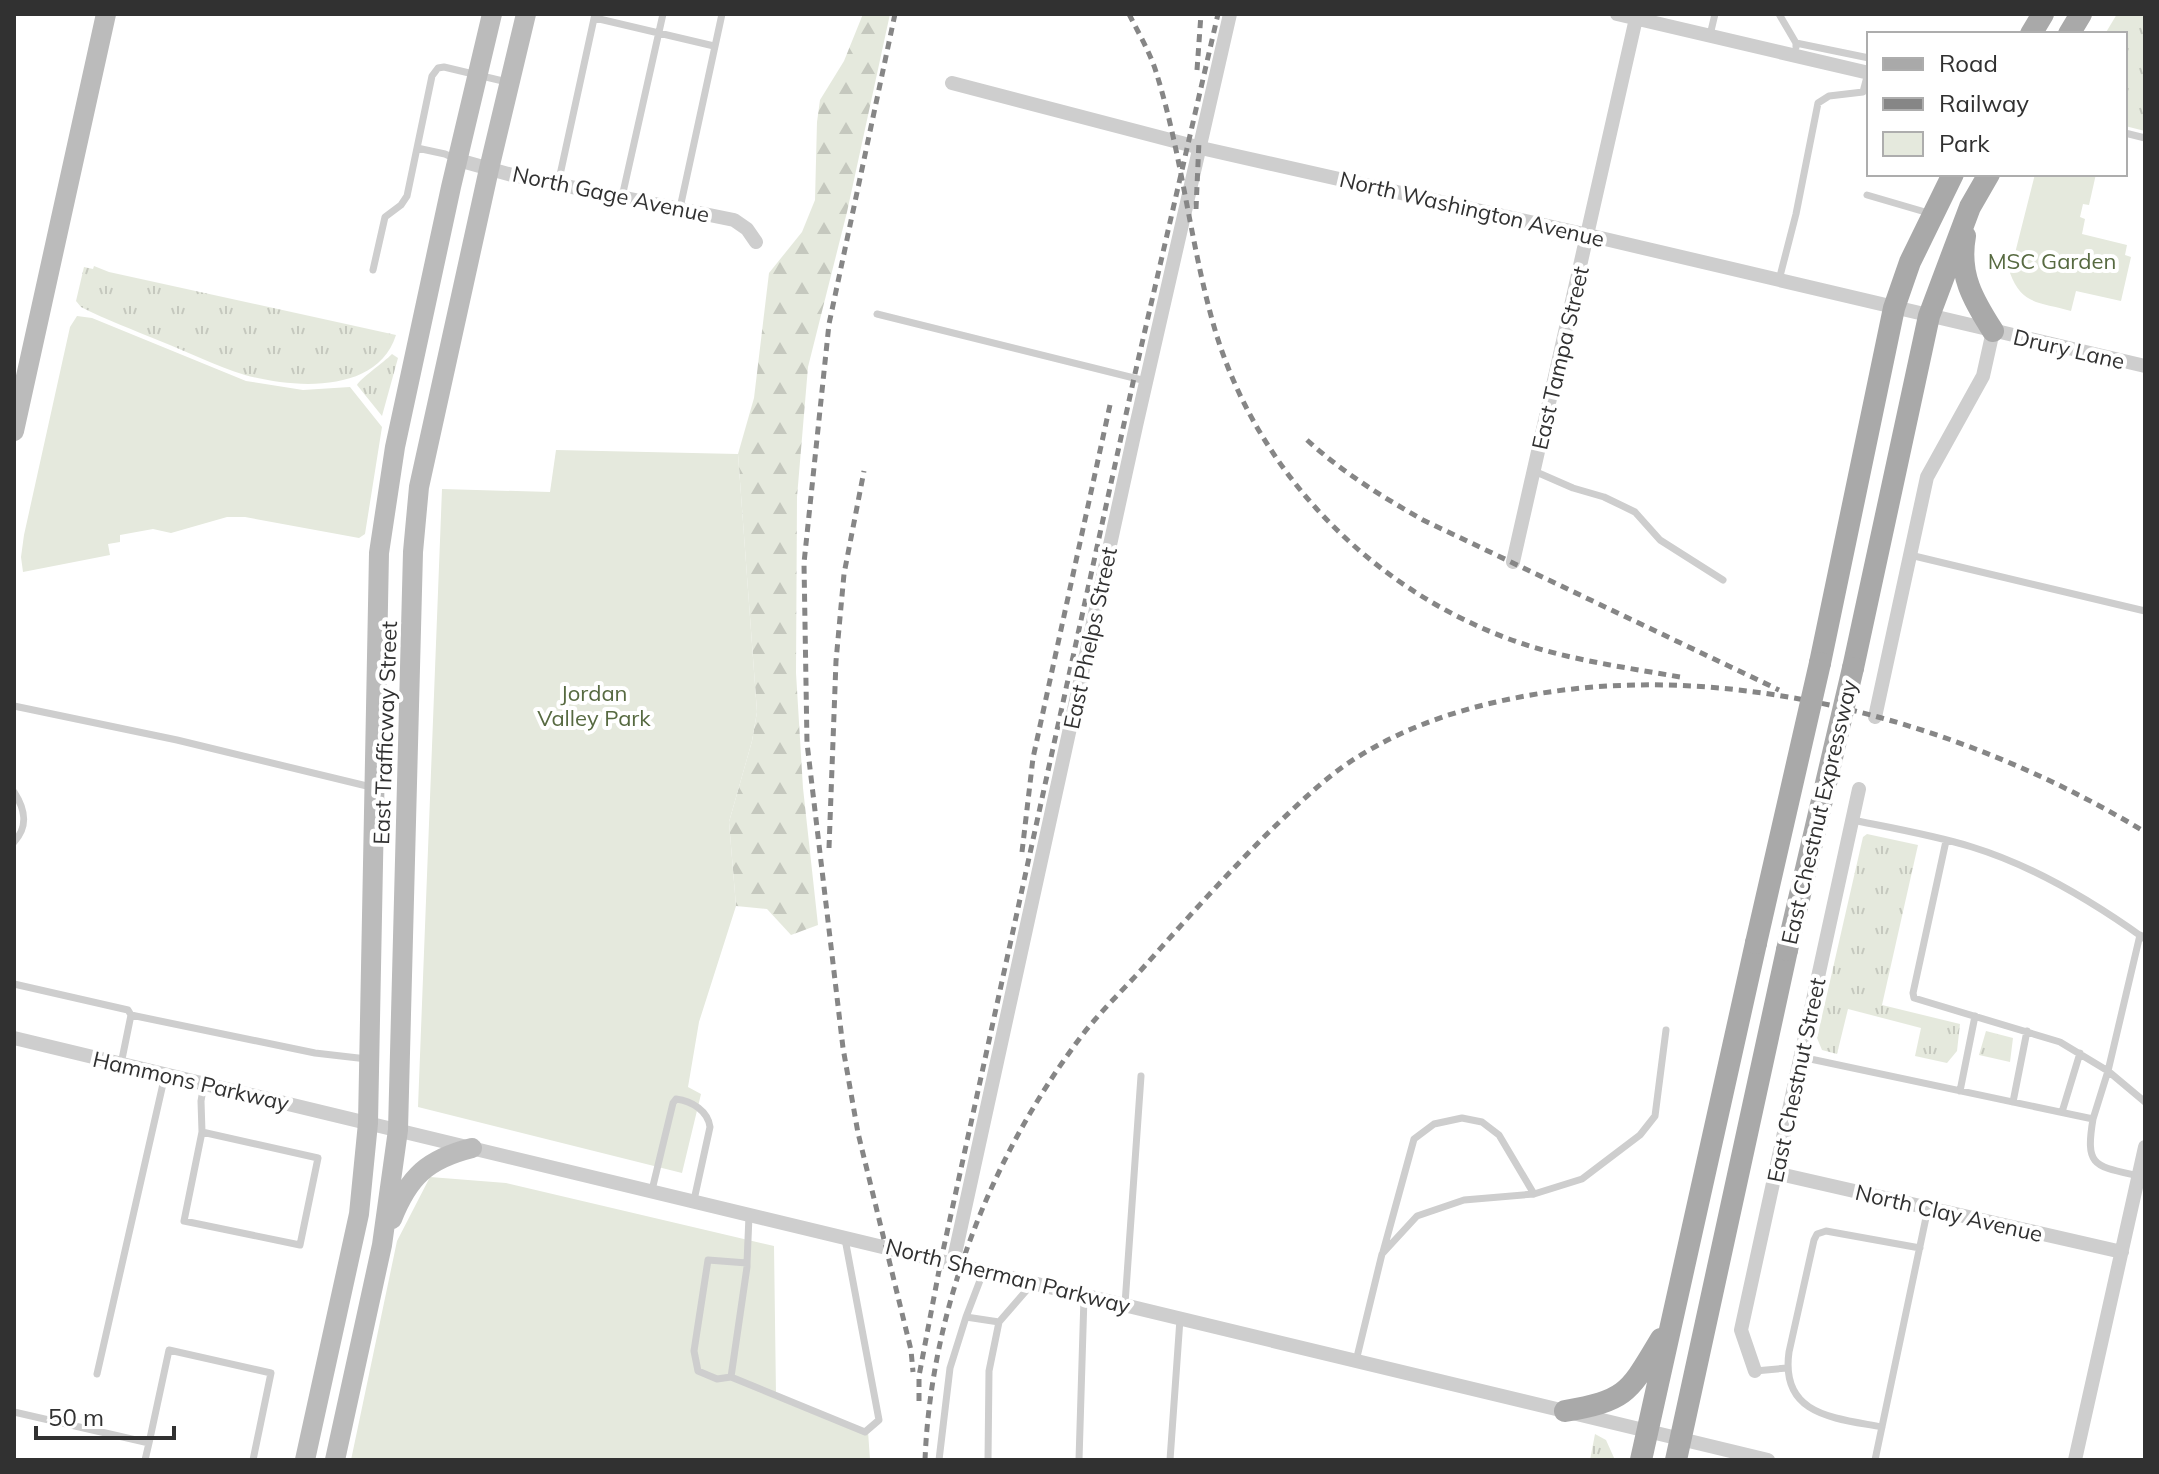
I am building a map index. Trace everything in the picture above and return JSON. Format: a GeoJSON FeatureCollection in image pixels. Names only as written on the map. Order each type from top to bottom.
{"type":"FeatureCollection","features":[{"type":"Feature","properties":{"kind":"main road"},"geometry":{"type":"LineString","coordinates":[[14,431],[106,14]]}},
{"type":"Feature","properties":{"kind":"main road","name":"East Trafficway Street"},"geometry":{"type":"LineString","coordinates":[[305,1460],[359,1214],[368,1123],[379,553],[395,447],[492,14]]}},
{"type":"Feature","properties":{"kind":"main road","name":"East Trafficway Street"},"geometry":{"type":"LineString","coordinates":[[335,1460],[382,1245],[398,1130],[413,568],[419,487],[526,14]]}},
{"type":"Feature","properties":{"kind":"main road"},"geometry":{"type":"LineString","coordinates":[[2032,32],[2043,14]]}},
{"type":"Feature","properties":{"kind":"main road"},"geometry":{"type":"LineString","coordinates":[[2070,32],[2081,14]]}},
{"type":"Feature","properties":{"kind":"main road","name":"East Chestnut Expressway"},"geometry":{"type":"LineString","coordinates":[[1641,1460],[1820,663],[1894,308],[1910,262],[1952,176]]}},
{"type":"Feature","properties":{"kind":"main road","name":"East Chestnut Expressway"},"geometry":{"type":"LineString","coordinates":[[1678,1449],[1929,316],[1970,207],[1988,176]]}},
{"type":"Feature","properties":{"kind":"main road"},"geometry":{"type":"LineString","coordinates":[[1970,207],[1962,252],[1971,297],[1993,331]]}},
{"type":"Feature","properties":{"kind":"main road"},"geometry":{"type":"LineString","coordinates":[[382,1245],[401,1196],[420,1171],[444,1155],[472,1148]]}},
{"type":"Feature","properties":{"kind":"main road"},"geometry":{"type":"LineString","coordinates":[[1565,1411],[1604,1404],[1633,1386],[1670,1324]]}},
{"type":"Feature","properties":{"kind":"street","name":"East Phelps Street"},"geometry":{"type":"LineString","coordinates":[[953,1263],[1230,14]]}},
{"type":"Feature","properties":{"kind":"street"},"geometry":{"type":"LineString","coordinates":[[1617,14],[1636,16],[1710,36],[1796,49],[1867,72]]}},
{"type":"Feature","properties":{"kind":"street","name":"East Tampa Street"},"geometry":{"type":"LineString","coordinates":[[1513,562],[1636,16]]}},
{"type":"Feature","properties":{"kind":"street","name":"North Washington Avenue"},"geometry":{"type":"LineString","coordinates":[[952,83],[1201,148],[1993,331]]}},
{"type":"Feature","properties":{"kind":"street","name":"North Gage Avenue"},"geometry":{"type":"LineString","coordinates":[[458,160],[734,220],[747,229],[756,242]]}},
{"type":"Feature","properties":{"kind":"street"},"geometry":{"type":"LineString","coordinates":[[1875,717],[1927,477],[1983,376],[1993,331]]}},
{"type":"Feature","properties":{"kind":"street","name":"Drury Lane"},"geometry":{"type":"LineString","coordinates":[[1993,331],[2145,366]]}},
{"type":"Feature","properties":{"kind":"street","name":"East Chestnut Street"},"geometry":{"type":"LineString","coordinates":[[1755,1371],[1741,1330],[1859,789]]}},
{"type":"Feature","properties":{"kind":"street","name":"Hammons Parkway"},"geometry":{"type":"LineString","coordinates":[[14,1038],[368,1123]]}},
{"type":"Feature","properties":{"kind":"street","name":"North Sherman Parkway"},"geometry":{"type":"LineString","coordinates":[[368,1123],[1647,1431],[1678,1449],[1768,1460]]}},
{"type":"Feature","properties":{"kind":"street"},"geometry":{"type":"LineString","coordinates":[[2075,1460],[2145,1147]]}},
{"type":"Feature","properties":{"kind":"street","name":"North Clay Avenue"},"geometry":{"type":"LineString","coordinates":[[1775,1173],[2122,1252]]}},
{"type":"Feature","properties":{"kind":"lane"},"geometry":{"type":"LineString","coordinates":[[622,197],[663,14]]}},
{"type":"Feature","properties":{"kind":"lane"},"geometry":{"type":"LineString","coordinates":[[680,208],[722,14]]}},
{"type":"Feature","properties":{"kind":"lane"},"geometry":{"type":"LineString","coordinates":[[1710,36],[1715,14]]}},
{"type":"Feature","properties":{"kind":"lane"},"geometry":{"type":"LineString","coordinates":[[1779,14],[1796,49],[1867,58]]}},
{"type":"Feature","properties":{"kind":"lane"},"geometry":{"type":"LineString","coordinates":[[558,184],[595,16],[714,46]]}},
{"type":"Feature","properties":{"kind":"lane"},"geometry":{"type":"LineString","coordinates":[[373,270],[385,217],[407,196],[432,76],[438,68],[444,67],[509,83]]}},
{"type":"Feature","properties":{"kind":"lane"},"geometry":{"type":"LineString","coordinates":[[1779,280],[1796,214],[1818,103],[1829,96],[1863,92],[1867,79]]}},
{"type":"Feature","properties":{"kind":"lane"},"geometry":{"type":"LineString","coordinates":[[417,148],[458,160]]}},
{"type":"Feature","properties":{"kind":"lane"},"geometry":{"type":"LineString","coordinates":[[1867,195],[1934,215]]}},
{"type":"Feature","properties":{"kind":"lane"},"geometry":{"type":"LineString","coordinates":[[877,314],[1147,381]]}},
{"type":"Feature","properties":{"kind":"lane"},"geometry":{"type":"LineString","coordinates":[[1534,471],[1635,512],[1660,540],[1723,580]]}},
{"type":"Feature","properties":{"kind":"lane"},"geometry":{"type":"LineString","coordinates":[[1910,555],[2145,611]]}},
{"type":"Feature","properties":{"kind":"lane"},"geometry":{"type":"LineString","coordinates":[[14,706],[162,736],[375,788]]}},
{"type":"Feature","properties":{"kind":"lane"},"geometry":{"type":"LineString","coordinates":[[14,792],[23,806],[25,821],[14,842]]}},
{"type":"Feature","properties":{"kind":"lane"},"geometry":{"type":"LineString","coordinates":[[1852,820],[1973,847],[2045,877],[2079,895],[2143,937],[2093,1119],[2089,1151],[2097,1163],[2111,1170],[2139,1176]]}},
{"type":"Feature","properties":{"kind":"lane"},"geometry":{"type":"LineString","coordinates":[[1946,841],[1914,998],[2060,1042],[2108,1071],[2145,1102]]}},
{"type":"Feature","properties":{"kind":"lane"},"geometry":{"type":"LineString","coordinates":[[14,984],[124,1008],[131,1015],[315,1053],[369,1060]]}},
{"type":"Feature","properties":{"kind":"lane"},"geometry":{"type":"LineString","coordinates":[[121,1064],[131,1015]]}},
{"type":"Feature","properties":{"kind":"lane"},"geometry":{"type":"LineString","coordinates":[[1960,1091],[1975,1016]]}},
{"type":"Feature","properties":{"kind":"lane"},"geometry":{"type":"LineString","coordinates":[[1382,1254],[1417,1216],[1464,1200],[1534,1194],[1582,1179],[1640,1135],[1655,1116],[1666,1030]]}},
{"type":"Feature","properties":{"kind":"lane"},"geometry":{"type":"LineString","coordinates":[[2013,1102],[2027,1031]]}},
{"type":"Feature","properties":{"kind":"lane"},"geometry":{"type":"LineString","coordinates":[[2062,1112],[2080,1053]]}},
{"type":"Feature","properties":{"kind":"lane"},"geometry":{"type":"LineString","coordinates":[[1801,1057],[2093,1119]]}},
{"type":"Feature","properties":{"kind":"lane"},"geometry":{"type":"LineString","coordinates":[[97,1374],[165,1075]]}},
{"type":"Feature","properties":{"kind":"lane"},"geometry":{"type":"LineString","coordinates":[[1125,1304],[1141,1076]]}},
{"type":"Feature","properties":{"kind":"lane"},"geometry":{"type":"LineString","coordinates":[[202,1132],[318,1158],[300,1245],[184,1221],[202,1132],[201,1101],[205,1083]]}},
{"type":"Feature","properties":{"kind":"lane"},"geometry":{"type":"LineString","coordinates":[[652,1190],[673,1103],[676,1099],[681,1100],[700,1108],[708,1117],[710,1127],[694,1200]]}},
{"type":"Feature","properties":{"kind":"lane"},"geometry":{"type":"LineString","coordinates":[[1356,1361],[1414,1139],[1434,1124],[1462,1118],[1482,1122],[1499,1135],[1534,1194]]}},
{"type":"Feature","properties":{"kind":"lane"},"geometry":{"type":"LineString","coordinates":[[1875,1460],[1928,1208]]}},
{"type":"Feature","properties":{"kind":"lane"},"geometry":{"type":"LineString","coordinates":[[731,1377],[747,1263],[749,1214]]}},
{"type":"Feature","properties":{"kind":"lane"},"geometry":{"type":"LineString","coordinates":[[1882,1427],[1826,1416],[1809,1409],[1799,1400],[1787,1368],[1817,1234],[1826,1231],[1920,1248]]}},
{"type":"Feature","properties":{"kind":"lane"},"geometry":{"type":"LineString","coordinates":[[747,1263],[708,1260],[694,1351],[698,1371],[717,1379],[731,1377],[865,1432],[879,1420],[845,1237]]}},
{"type":"Feature","properties":{"kind":"lane"},"geometry":{"type":"LineString","coordinates":[[939,1460],[950,1368],[984,1270]]}},
{"type":"Feature","properties":{"kind":"lane"},"geometry":{"type":"LineString","coordinates":[[988,1460],[989,1371],[999,1322],[1033,1282]]}},
{"type":"Feature","properties":{"kind":"lane"},"geometry":{"type":"LineString","coordinates":[[1079,1460],[1084,1295]]}},
{"type":"Feature","properties":{"kind":"lane"},"geometry":{"type":"LineString","coordinates":[[966,1317],[999,1322]]}},
{"type":"Feature","properties":{"kind":"lane"},"geometry":{"type":"LineString","coordinates":[[1170,1460],[1180,1318]]}},
{"type":"Feature","properties":{"kind":"lane"},"geometry":{"type":"LineString","coordinates":[[145,1460],[169,1350],[271,1373],[253,1460]]}},
{"type":"Feature","properties":{"kind":"lane"},"geometry":{"type":"LineString","coordinates":[[1755,1371],[1787,1368]]}},
{"type":"Feature","properties":{"kind":"lane"},"geometry":{"type":"LineString","coordinates":[[14,1412],[149,1443]]}},
{"type":"Feature","properties":{"kind":"green space"},"geometry":{"type":"Polygon","coordinates":[[[863,14],[890,14],[847,212],[808,367],[797,497],[796,673],[803,788],[818,925],[791,935],[767,909],[736,906],[729,822],[757,712],[738,454],[754,398],[769,273],[802,232],[815,200],[820,100],[844,61],[863,14]]]}},
{"type":"Feature","properties":{"kind":"green space"},"geometry":{"type":"Polygon","coordinates":[[[2117,14],[2145,14],[2145,131],[2127,126],[2127,32],[2106,32],[2117,14]]]}},
{"type":"Feature","properties":{"kind":"green space","name":"MSC Garden"},"geometry":{"type":"Polygon","coordinates":[[[2034,176],[2096,176],[2089,205],[2083,204],[2080,217],[2085,219],[2082,234],[2127,245],[2125,255],[2131,257],[2121,301],[2076,291],[2071,311],[2027,297],[2020,292],[2010,273],[2034,176]]]}},
{"type":"Feature","properties":{"kind":"green space"},"geometry":{"type":"Polygon","coordinates":[[[94,266],[109,272],[396,335],[386,354],[371,368],[352,377],[308,384],[245,375],[81,307],[76,301],[84,267],[93,269],[94,266]]]}},
{"type":"Feature","properties":{"kind":"green space"},"geometry":{"type":"Polygon","coordinates":[[[77,316],[92,318],[246,381],[303,390],[350,387],[382,427],[365,534],[359,538],[245,517],[227,517],[171,533],[153,529],[120,535],[120,542],[108,544],[110,555],[23,572],[21,557],[24,535],[70,327],[77,316]]]}},
{"type":"Feature","properties":{"kind":"green space"},"geometry":{"type":"Polygon","coordinates":[[[392,354],[398,358],[382,416],[357,385],[392,354]]]}},
{"type":"Feature","properties":{"kind":"green space","name":"Jordan Valley Park"},"geometry":{"type":"Polygon","coordinates":[[[556,450],[738,454],[757,712],[729,822],[736,906],[699,1022],[688,1087],[701,1094],[682,1173],[418,1107],[442,489],[550,492],[556,450]]]}},
{"type":"Feature","properties":{"kind":"green space"},"geometry":{"type":"Polygon","coordinates":[[[1867,834],[1918,845],[1882,1005],[1960,1024],[1957,1051],[1947,1063],[1915,1056],[1921,1028],[1848,1009],[1837,1054],[1822,1050],[1817,1038],[1863,837],[1867,834]]]}},
{"type":"Feature","properties":{"kind":"green space"},"geometry":{"type":"Polygon","coordinates":[[[1986,1031],[2013,1038],[2010,1062],[1979,1055],[1986,1031]]]}},
{"type":"Feature","properties":{"kind":"green space"},"geometry":{"type":"Polygon","coordinates":[[[430,1177],[506,1183],[774,1246],[776,1395],[868,1431],[870,1460],[351,1460],[397,1241],[430,1177]]]}},
{"type":"Feature","properties":{"kind":"green space"},"geometry":{"type":"Polygon","coordinates":[[[1595,1434],[1606,1440],[1615,1460],[1590,1460],[1595,1434]]]}},
{"type":"Feature","properties":{"kind":"railway"},"geometry":{"type":"LineString","coordinates":[[895,14],[829,324],[804,563],[807,743],[843,1048],[858,1133],[911,1350],[913,1372]]}},
{"type":"Feature","properties":{"kind":"railway"},"geometry":{"type":"LineString","coordinates":[[1129,14],[1152,59],[1166,106],[1213,323],[1232,376],[1257,427],[1287,473],[1323,516],[1364,554],[1409,588],[1457,616],[1509,639],[1550,652],[1680,677]]}},
{"type":"Feature","properties":{"kind":"railway"},"geometry":{"type":"LineString","coordinates":[[1197,70],[1201,14]]}},
{"type":"Feature","properties":{"kind":"railway"},"geometry":{"type":"LineString","coordinates":[[919,1401],[919,1376],[941,1260],[1134,378],[1218,14]]}},
{"type":"Feature","properties":{"kind":"railway"},"geometry":{"type":"LineString","coordinates":[[1196,209],[1199,141]]}},
{"type":"Feature","properties":{"kind":"railway"},"geometry":{"type":"LineString","coordinates":[[1022,852],[1033,758],[1110,405]]}},
{"type":"Feature","properties":{"kind":"railway"},"geometry":{"type":"LineString","coordinates":[[1307,440],[1362,483],[1423,520],[1779,690]]}},
{"type":"Feature","properties":{"kind":"railway"},"geometry":{"type":"LineString","coordinates":[[829,848],[836,661],[844,574],[864,471]]}},
{"type":"Feature","properties":{"kind":"railway"},"geometry":{"type":"LineString","coordinates":[[925,1460],[939,1348],[953,1292],[993,1185],[1048,1084],[1094,1020],[1252,850],[1324,782],[1384,742],[1426,723],[1470,709],[1515,698],[1595,687],[1677,685],[1759,692],[1841,708],[1921,730],[2000,759],[2075,793],[2145,832]]}}]}
